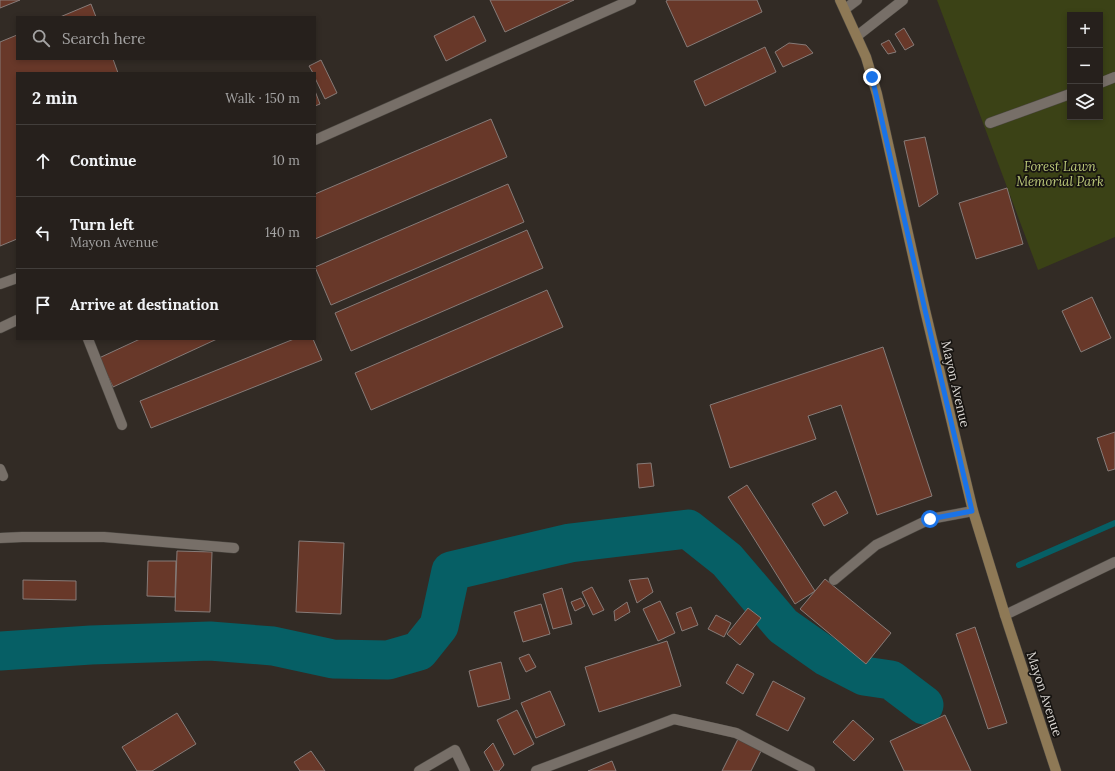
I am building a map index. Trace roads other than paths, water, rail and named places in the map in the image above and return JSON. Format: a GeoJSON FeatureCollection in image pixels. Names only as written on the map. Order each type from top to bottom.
{"type":"FeatureCollection","features":[{"type":"Feature","properties":{"kind":"main road","name":"Mayon Avenue"},"geometry":{"type":"LineString","coordinates":[[843,5],[866,58],[877,94],[972,511],[1056,771]]}},
{"type":"Feature","properties":{"kind":"street"},"geometry":{"type":"LineString","coordinates":[[316,140],[631,0]]}},
{"type":"Feature","properties":{"kind":"street"},"geometry":{"type":"LineString","coordinates":[[843,5],[857,0]]}},
{"type":"Feature","properties":{"kind":"street"},"geometry":{"type":"LineString","coordinates":[[857,36],[903,0]]}},
{"type":"Feature","properties":{"kind":"street"},"geometry":{"type":"LineString","coordinates":[[1103,82],[1115,77]]}},
{"type":"Feature","properties":{"kind":"street"},"geometry":{"type":"LineString","coordinates":[[990,123],[1067,95]]}},
{"type":"Feature","properties":{"kind":"street"},"geometry":{"type":"LineString","coordinates":[[0,284],[16,278]]}},
{"type":"Feature","properties":{"kind":"street"},"geometry":{"type":"LineString","coordinates":[[0,328],[16,320]]}},
{"type":"Feature","properties":{"kind":"street"},"geometry":{"type":"LineString","coordinates":[[88,340],[122,425]]}},
{"type":"Feature","properties":{"kind":"street"},"geometry":{"type":"LineString","coordinates":[[834,580],[876,545],[930,519],[972,511]]}},
{"type":"Feature","properties":{"kind":"street"},"geometry":{"type":"LineString","coordinates":[[0,538],[104,537],[234,548]]}},
{"type":"Feature","properties":{"kind":"street"},"geometry":{"type":"LineString","coordinates":[[1005,615],[1115,562]]}},
{"type":"Feature","properties":{"kind":"street"},"geometry":{"type":"LineString","coordinates":[[536,771],[674,719],[736,733],[810,771]]}},
{"type":"Feature","properties":{"kind":"street"},"geometry":{"type":"LineString","coordinates":[[419,771],[455,750],[465,771]]}},
{"type":"Feature","properties":{"kind":"waterway"},"geometry":{"type":"LineString","coordinates":[[1019,565],[1115,523]]}},
{"type":"Feature","properties":{"kind":"waterway"},"geometry":{"type":"LineString","coordinates":[[0,651],[91,645],[210,641],[273,646],[333,659],[388,660],[419,651],[439,626],[451,571],[570,543],[688,529],[727,560],[783,626],[827,657],[864,676],[891,680],[924,705]]}},
{"type":"Feature","properties":{"kind":"park label","name":"Forest Lawn Memorial Park"},"geometry":{"type":"Point","coordinates":[1060,174]}}]}
